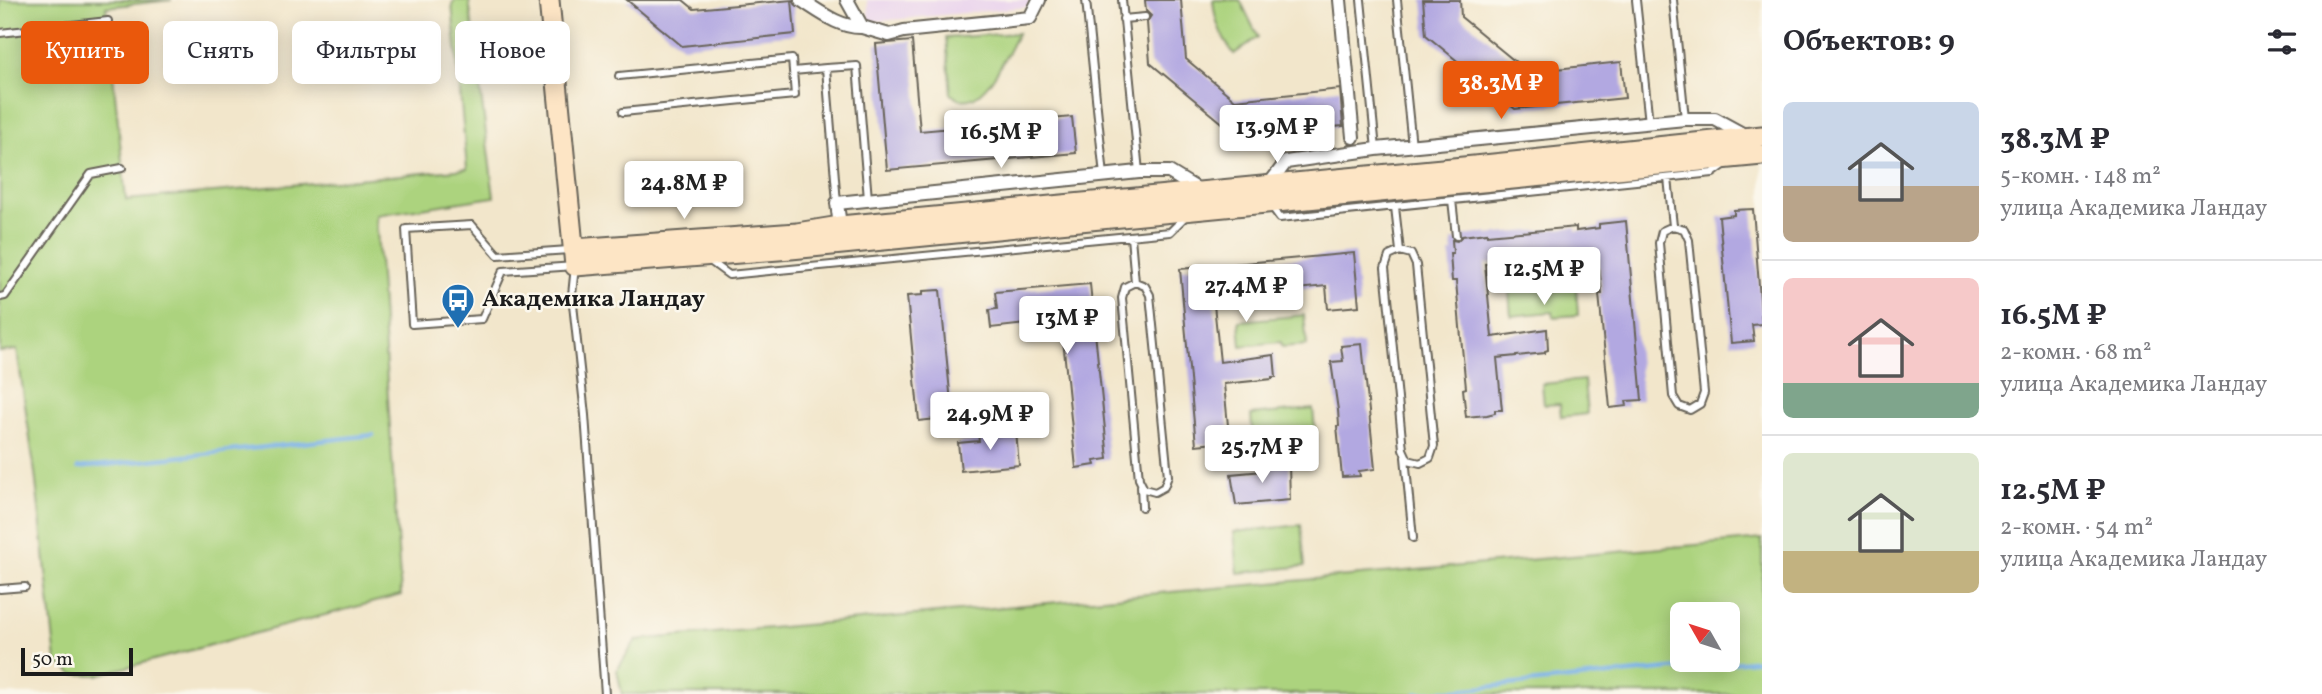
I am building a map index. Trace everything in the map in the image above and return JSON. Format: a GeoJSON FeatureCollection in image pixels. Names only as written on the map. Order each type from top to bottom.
{"type":"FeatureCollection","features":[{"type":"Feature","properties":{"kind":"street"},"geometry":{"type":"LineString","coordinates":[[550,0],[575,258]]}},
{"type":"Feature","properties":{"kind":"street"},"geometry":{"type":"LineString","coordinates":[[802,0],[851,27],[862,27],[889,35],[904,31],[1030,18],[1040,0]]}},
{"type":"Feature","properties":{"kind":"street"},"geometry":{"type":"LineString","coordinates":[[847,0],[862,27]]}},
{"type":"Feature","properties":{"kind":"street"},"geometry":{"type":"LineString","coordinates":[[1340,0],[1353,137]]}},
{"type":"Feature","properties":{"kind":"street"},"geometry":{"type":"LineString","coordinates":[[1269,194],[1286,162],[1377,149],[1685,119],[1715,119],[1755,137]]}},
{"type":"Feature","properties":{"kind":"street"},"geometry":{"type":"LineString","coordinates":[[575,258],[702,256],[1191,211],[1269,194],[1755,137]]}},
{"type":"Feature","properties":{"kind":"street"},"geometry":{"type":"LineString","coordinates":[[575,258],[840,226],[1202,192],[1269,194],[1762,155]]}},
{"type":"Feature","properties":{"kind":"street"},"geometry":{"type":"LineString","coordinates":[[840,226],[837,203],[1139,172],[1169,172],[1202,192]]}},
{"type":"Feature","properties":{"kind":"lane"},"geometry":{"type":"LineString","coordinates":[[1086,0],[1104,176]]}},
{"type":"Feature","properties":{"kind":"lane"},"geometry":{"type":"LineString","coordinates":[[1122,0],[1139,172]]}},
{"type":"Feature","properties":{"kind":"lane"},"geometry":{"type":"LineString","coordinates":[[1361,0],[1377,149]]}},
{"type":"Feature","properties":{"kind":"lane"},"geometry":{"type":"LineString","coordinates":[[1397,0],[1412,146]]}},
{"type":"Feature","properties":{"kind":"lane"},"geometry":{"type":"LineString","coordinates":[[1636,0],[1649,123]]}},
{"type":"Feature","properties":{"kind":"lane"},"geometry":{"type":"LineString","coordinates":[[1673,0],[1685,119]]}},
{"type":"Feature","properties":{"kind":"lane"},"geometry":{"type":"LineString","coordinates":[[1123,19],[1145,16]]}},
{"type":"Feature","properties":{"kind":"lane"},"geometry":{"type":"LineString","coordinates":[[0,33],[21,31]]}},
{"type":"Feature","properties":{"kind":"lane"},"geometry":{"type":"LineString","coordinates":[[619,76],[792,59],[795,95],[623,112]]}},
{"type":"Feature","properties":{"kind":"lane"},"geometry":{"type":"LineString","coordinates":[[793,71],[857,66],[868,201]]}},
{"type":"Feature","properties":{"kind":"lane"},"geometry":{"type":"LineString","coordinates":[[825,68],[837,203]]}},
{"type":"Feature","properties":{"kind":"lane"},"geometry":{"type":"LineString","coordinates":[[1269,194],[1280,218],[1713,173],[1733,158]]}},
{"type":"Feature","properties":{"kind":"lane"},"geometry":{"type":"LineString","coordinates":[[0,297],[5,296],[91,174],[122,168]]}},
{"type":"Feature","properties":{"kind":"lane"},"geometry":{"type":"LineString","coordinates":[[1668,178],[1673,226]]}},
{"type":"Feature","properties":{"kind":"lane"},"geometry":{"type":"LineString","coordinates":[[1452,200],[1456,236]]}},
{"type":"Feature","properties":{"kind":"lane"},"geometry":{"type":"LineString","coordinates":[[1395,206],[1400,251]]}},
{"type":"Feature","properties":{"kind":"lane"},"geometry":{"type":"LineString","coordinates":[[702,256],[729,275],[1171,232],[1191,211]]}},
{"type":"Feature","properties":{"kind":"lane"},"geometry":{"type":"LineString","coordinates":[[472,225],[498,255],[575,258],[503,271],[482,320],[412,324],[406,229],[472,225]]}},
{"type":"Feature","properties":{"kind":"lane"},"geometry":{"type":"LineString","coordinates":[[1673,226],[1684,229],[1689,240],[1703,379],[1703,399],[1690,410],[1679,406],[1673,396],[1660,257],[1659,237],[1662,231],[1673,226]]}},
{"type":"Feature","properties":{"kind":"lane"},"geometry":{"type":"LineString","coordinates":[[1131,237],[1135,282]]}},
{"type":"Feature","properties":{"kind":"lane"},"geometry":{"type":"LineString","coordinates":[[1405,455],[1408,460],[1420,463],[1430,458],[1434,446],[1416,264],[1411,254],[1400,251],[1389,256],[1385,268],[1413,538]]}},
{"type":"Feature","properties":{"kind":"lane"},"geometry":{"type":"LineString","coordinates":[[575,258],[572,295],[585,415],[605,694]]}},
{"type":"Feature","properties":{"kind":"lane"},"geometry":{"type":"LineString","coordinates":[[1135,282],[1125,288],[1122,298],[1142,507]]}},
{"type":"Feature","properties":{"kind":"lane"},"geometry":{"type":"LineString","coordinates":[[1135,282],[1145,286],[1150,295],[1168,476],[1160,491],[1149,492],[1140,485]]}},
{"type":"Feature","properties":{"kind":"lane"},"geometry":{"type":"LineString","coordinates":[[0,589],[25,587]]}},
{"type":"Feature","properties":{"kind":"shaded area"},"geometry":{"type":"Polygon","coordinates":[[[867,0],[1032,0],[1028,7],[869,22],[867,0]]]}},
{"type":"Feature","properties":{"kind":"green space"},"geometry":{"type":"Polygon","coordinates":[[[0,0],[172,0],[106,7],[107,21],[21,21],[21,84],[114,84],[126,200],[467,169],[459,84],[480,84],[494,197],[376,215],[401,595],[97,675],[73,674],[56,661],[35,473],[17,350],[0,352],[0,0]]]}},
{"type":"Feature","properties":{"kind":"green space"},"geometry":{"type":"Polygon","coordinates":[[[455,0],[469,0],[472,21],[455,21],[455,37],[452,4],[455,0]]]}},
{"type":"Feature","properties":{"kind":"green space"},"geometry":{"type":"Polygon","coordinates":[[[1213,0],[1240,0],[1258,37],[1234,54],[1219,29],[1213,0]]]}},
{"type":"Feature","properties":{"kind":"green space"},"geometry":{"type":"Polygon","coordinates":[[[1018,33],[991,81],[982,91],[972,98],[962,99],[951,94],[946,38],[1018,33]]]}},
{"type":"Feature","properties":{"kind":"green space"},"geometry":{"type":"Polygon","coordinates":[[[1576,285],[1578,315],[1553,317],[1552,312],[1511,316],[1509,291],[1576,285]]]}},
{"type":"Feature","properties":{"kind":"green space"},"geometry":{"type":"Polygon","coordinates":[[[1304,315],[1307,345],[1282,347],[1281,342],[1241,346],[1239,321],[1304,315]]]}},
{"type":"Feature","properties":{"kind":"green space"},"geometry":{"type":"Polygon","coordinates":[[[1584,380],[1587,414],[1561,417],[1560,404],[1544,405],[1542,384],[1584,380]]]}},
{"type":"Feature","properties":{"kind":"green space"},"geometry":{"type":"Polygon","coordinates":[[[1313,409],[1316,441],[1290,444],[1289,432],[1274,433],[1273,430],[1257,431],[1257,438],[1253,439],[1251,415],[1313,409]]]}},
{"type":"Feature","properties":{"kind":"green space"},"geometry":{"type":"Polygon","coordinates":[[[1301,525],[1305,566],[1238,573],[1234,532],[1301,525]]]}},
{"type":"Feature","properties":{"kind":"green space"},"geometry":{"type":"Polygon","coordinates":[[[1762,539],[1762,694],[622,694],[617,670],[636,640],[1762,539]]]}},
{"type":"Feature","properties":{"kind":"building"},"geometry":{"type":"Polygon","coordinates":[[[627,0],[683,0],[694,9],[792,0],[795,34],[682,46],[627,0]]]}},
{"type":"Feature","properties":{"kind":"building"},"geometry":{"type":"Polygon","coordinates":[[[1145,0],[1181,0],[1186,59],[1235,100],[1340,89],[1343,126],[1238,136],[1150,63],[1147,22],[1151,16],[1146,11],[1145,0]]]}},
{"type":"Feature","properties":{"kind":"building"},"geometry":{"type":"Polygon","coordinates":[[[1423,0],[1460,0],[1461,17],[1528,72],[1621,62],[1625,98],[1515,109],[1426,35],[1423,0]]]}},
{"type":"Feature","properties":{"kind":"building"},"geometry":{"type":"Polygon","coordinates":[[[912,41],[920,131],[1072,117],[1076,153],[887,170],[876,44],[912,41]]]}},
{"type":"Feature","properties":{"kind":"building"},"geometry":{"type":"Polygon","coordinates":[[[1753,209],[1762,324],[1752,325],[1754,341],[1731,343],[1719,217],[1734,215],[1734,210],[1753,209]]]}},
{"type":"Feature","properties":{"kind":"building"},"geometry":{"type":"Polygon","coordinates":[[[1626,221],[1642,400],[1626,401],[1627,406],[1610,408],[1598,257],[1529,264],[1528,259],[1485,264],[1492,337],[1547,329],[1548,350],[1545,353],[1497,358],[1502,410],[1466,417],[1463,389],[1466,388],[1456,281],[1452,281],[1452,240],[1487,233],[1576,227],[1576,231],[1599,228],[1599,224],[1626,221]]]}},
{"type":"Feature","properties":{"kind":"building"},"geometry":{"type":"Polygon","coordinates":[[[1354,253],[1359,306],[1328,309],[1326,286],[1213,295],[1220,362],[1274,355],[1276,377],[1224,384],[1229,436],[1215,437],[1215,443],[1196,445],[1180,269],[1354,253]]]}},
{"type":"Feature","properties":{"kind":"building"},"geometry":{"type":"Polygon","coordinates":[[[1090,284],[1108,459],[1094,461],[1095,465],[1076,468],[1061,320],[991,328],[989,310],[997,309],[995,292],[1090,284]]]}},
{"type":"Feature","properties":{"kind":"building"},"geometry":{"type":"Polygon","coordinates":[[[940,290],[951,403],[944,404],[945,418],[919,421],[907,296],[940,290]]]}},
{"type":"Feature","properties":{"kind":"building"},"geometry":{"type":"Polygon","coordinates":[[[1362,344],[1375,469],[1359,471],[1360,476],[1342,477],[1338,410],[1331,362],[1343,361],[1341,346],[1362,344]]]}},
{"type":"Feature","properties":{"kind":"building"},"geometry":{"type":"Polygon","coordinates":[[[1016,431],[1019,465],[961,471],[958,443],[979,441],[978,434],[1016,431]]]}},
{"type":"Feature","properties":{"kind":"building"},"geometry":{"type":"Polygon","coordinates":[[[1289,464],[1290,500],[1236,505],[1231,474],[1263,471],[1263,466],[1289,464]]]}},
{"type":"Feature","properties":{"kind":"waterway"},"geometry":{"type":"LineString","coordinates":[[78,468],[373,435]]}},
{"type":"Feature","properties":{"kind":"waterway"},"geometry":{"type":"LineString","coordinates":[[1416,694],[1762,660]]}},
{"type":"Feature","properties":{"kind":"place","name":"Академика Ландау"},"geometry":{"type":"Point","coordinates":[458,330]}}]}
